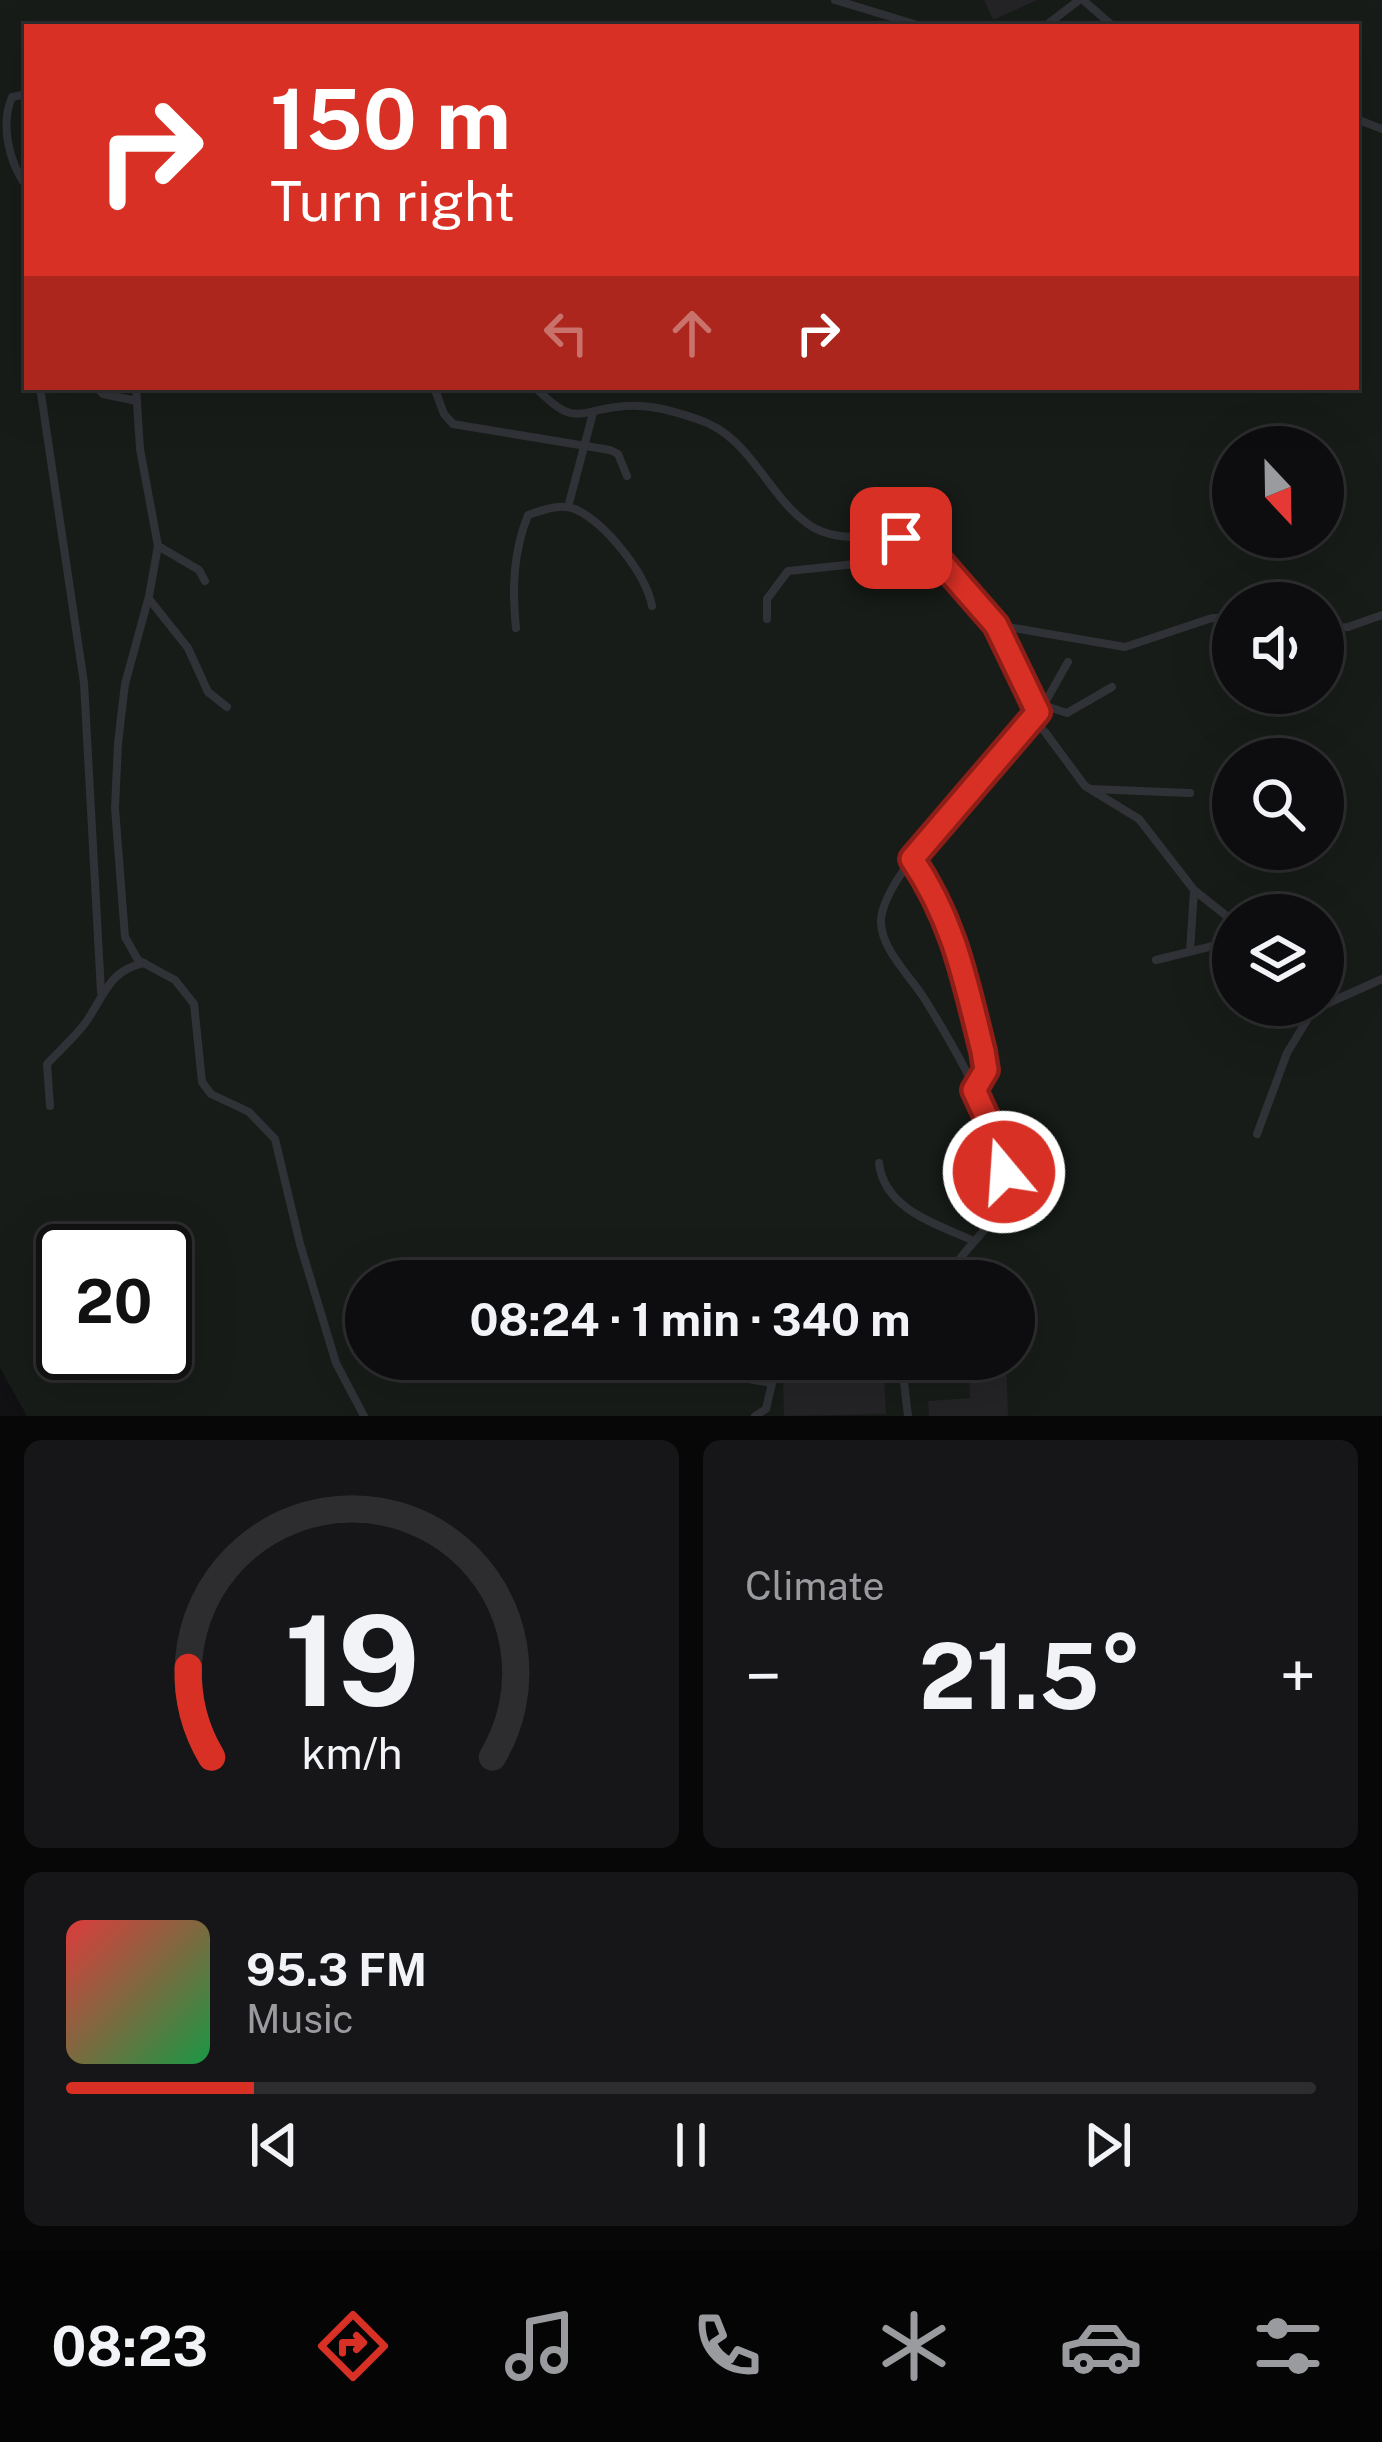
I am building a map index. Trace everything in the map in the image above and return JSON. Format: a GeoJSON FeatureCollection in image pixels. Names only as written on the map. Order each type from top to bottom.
{"type":"FeatureCollection","features":[{"type":"Feature","properties":{"kind":"lane"},"geometry":{"type":"LineString","coordinates":[[835,0],[913,24]]}},
{"type":"Feature","properties":{"kind":"lane"},"geometry":{"type":"LineString","coordinates":[[1048,24],[1081,0],[1110,24]]}},
{"type":"Feature","properties":{"kind":"lane"},"geometry":{"type":"LineString","coordinates":[[24,95],[12,97],[2,121],[14,170],[24,184]]}},
{"type":"Feature","properties":{"kind":"lane"},"geometry":{"type":"LineString","coordinates":[[40,390],[80,636],[101,992]]}},
{"type":"Feature","properties":{"kind":"lane"},"geometry":{"type":"LineString","coordinates":[[99,390],[137,401]]}},
{"type":"Feature","properties":{"kind":"lane"},"geometry":{"type":"LineString","coordinates":[[136,390],[140,448],[158,546],[125,684],[115,808],[125,937],[130,950],[175,980],[194,1004],[202,1082],[212,1094],[249,1112],[275,1138],[336,1364],[364,1416]]}},
{"type":"Feature","properties":{"kind":"lane"},"geometry":{"type":"LineString","coordinates":[[435,390],[453,424],[617,454],[626,476]]}},
{"type":"Feature","properties":{"kind":"lane"},"geometry":{"type":"LineString","coordinates":[[538,390],[556,408],[579,417],[620,406],[650,406],[718,427],[741,444],[787,507],[814,529],[847,537],[901,538],[927,546],[996,625],[1041,709]]}},
{"type":"Feature","properties":{"kind":"lane"},"geometry":{"type":"LineString","coordinates":[[568,507],[593,413]]}},
{"type":"Feature","properties":{"kind":"lane"},"geometry":{"type":"LineString","coordinates":[[516,628],[512,595],[517,543],[529,515],[568,507],[586,516],[626,555],[644,578],[652,606]]}},
{"type":"Feature","properties":{"kind":"lane"},"geometry":{"type":"LineString","coordinates":[[158,546],[200,570],[205,580]]}},
{"type":"Feature","properties":{"kind":"lane"},"geometry":{"type":"LineString","coordinates":[[767,619],[767,599],[788,571],[847,566],[897,547],[927,546]]}},
{"type":"Feature","properties":{"kind":"lane"},"geometry":{"type":"LineString","coordinates":[[148,598],[188,648],[208,692],[227,706]]}},
{"type":"Feature","properties":{"kind":"lane"},"geometry":{"type":"LineString","coordinates":[[1344,627],[1382,616]]}},
{"type":"Feature","properties":{"kind":"lane"},"geometry":{"type":"LineString","coordinates":[[996,625],[1125,646],[1212,618]]}},
{"type":"Feature","properties":{"kind":"lane"},"geometry":{"type":"LineString","coordinates":[[956,1260],[1005,1193],[999,1144],[974,1090],[882,929],[881,916],[891,890],[912,859],[1029,727],[1068,662]]}},
{"type":"Feature","properties":{"kind":"lane"},"geometry":{"type":"LineString","coordinates":[[1041,709],[1067,713],[1112,687]]}},
{"type":"Feature","properties":{"kind":"lane"},"geometry":{"type":"LineString","coordinates":[[1029,727],[1039,726],[1046,732],[1089,789],[1138,819],[1194,890],[1212,904]]}},
{"type":"Feature","properties":{"kind":"lane"},"geometry":{"type":"LineString","coordinates":[[1089,789],[1190,793]]}},
{"type":"Feature","properties":{"kind":"lane"},"geometry":{"type":"LineString","coordinates":[[912,859],[944,908],[953,932],[986,1070],[974,1090]]}},
{"type":"Feature","properties":{"kind":"lane"},"geometry":{"type":"LineString","coordinates":[[1190,950],[1194,890]]}},
{"type":"Feature","properties":{"kind":"lane"},"geometry":{"type":"LineString","coordinates":[[1156,960],[1212,945]]}},
{"type":"Feature","properties":{"kind":"lane"},"geometry":{"type":"LineString","coordinates":[[50,1106],[47,1064],[86,1022],[101,992],[119,973],[145,963]]}},
{"type":"Feature","properties":{"kind":"lane"},"geometry":{"type":"LineString","coordinates":[[1344,996],[1382,979]]}},
{"type":"Feature","properties":{"kind":"lane"},"geometry":{"type":"LineString","coordinates":[[1257,1134],[1287,1052],[1303,1026]]}},
{"type":"Feature","properties":{"kind":"lane"},"geometry":{"type":"LineString","coordinates":[[879,1163],[887,1193],[898,1203],[974,1241]]}},
{"type":"Feature","properties":{"kind":"lane"},"geometry":{"type":"LineString","coordinates":[[754,1380],[772,1383],[766,1409],[755,1416]]}},
{"type":"Feature","properties":{"kind":"lane"},"geometry":{"type":"LineString","coordinates":[[904,1380],[908,1416]]}},
{"type":"Feature","properties":{"kind":"shaded area"},"geometry":{"type":"Polygon","coordinates":[[[0,0],[1382,0],[1382,1416],[27,1416],[0,1368],[0,0]]]}},
{"type":"Feature","properties":{"kind":"building"},"geometry":{"type":"Polygon","coordinates":[[[984,0],[1037,0],[993,20],[984,0]]]}},
{"type":"Feature","properties":{"kind":"building"},"geometry":{"type":"Polygon","coordinates":[[[783,1380],[884,1380],[886,1414],[784,1416],[783,1380]]]}},
{"type":"Feature","properties":{"kind":"building"},"geometry":{"type":"Polygon","coordinates":[[[970,1380],[1007,1380],[1008,1416],[929,1416],[928,1401],[970,1398],[970,1380]]]}},
{"type":"Feature","properties":{"kind":"route"},"geometry":{"type":"LineString","coordinates":[[901,538],[927,546],[996,625],[1038,712],[912,859],[944,908],[953,932],[986,1070],[974,1090],[999,1144],[1004,1172]]}}]}
